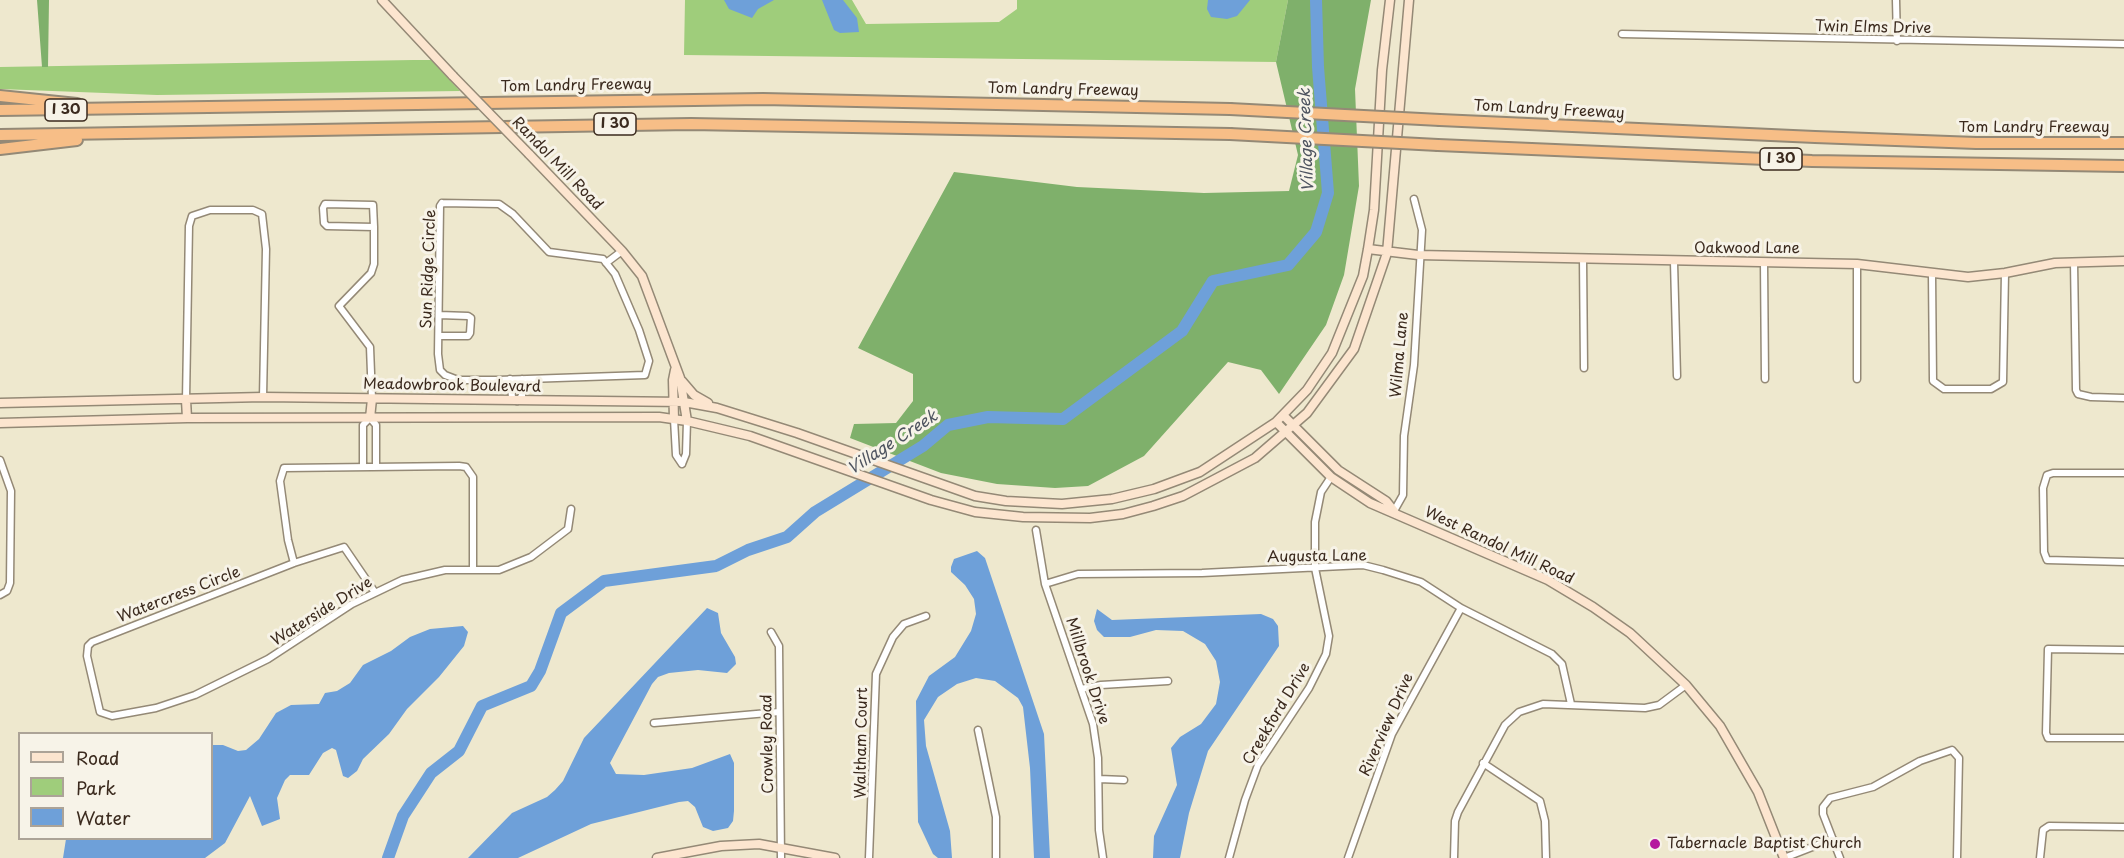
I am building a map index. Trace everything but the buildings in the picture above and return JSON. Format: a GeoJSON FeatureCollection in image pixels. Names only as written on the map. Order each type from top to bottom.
{"type":"FeatureCollection","features":[{"type":"Feature","properties":{"kind":"highway"},"geometry":{"type":"LineString","coordinates":[[0,96],[131,109]]}},
{"type":"Feature","properties":{"kind":"highway","name":"Tom Landry Freeway"},"geometry":{"type":"LineString","coordinates":[[0,110],[763,99],[1230,109],[1838,138],[1976,143],[2124,143]]}},
{"type":"Feature","properties":{"kind":"highway","name":"I 30"},"geometry":{"type":"LineString","coordinates":[[0,135],[691,124],[1230,134],[1812,161],[2124,166]]}},
{"type":"Feature","properties":{"kind":"highway"},"geometry":{"type":"LineString","coordinates":[[0,149],[130,134]]}},
{"type":"Feature","properties":{"kind":"main road","name":"Randol Mill Road"},"geometry":{"type":"LineString","coordinates":[[382,0],[622,251],[642,276],[675,370],[680,378],[687,421]]}},
{"type":"Feature","properties":{"kind":"main road","name":"Meadowbrook Boulevard"},"geometry":{"type":"LineString","coordinates":[[0,403],[40,400],[186,400],[264,397],[674,401],[717,408],[797,433],[927,480],[975,495],[1006,501],[1062,504],[1112,499],[1154,489],[1200,472],[1279,419],[1307,390],[1332,353],[1364,276],[1374,210],[1382,70],[1390,0]]}},
{"type":"Feature","properties":{"kind":"main road"},"geometry":{"type":"LineString","coordinates":[[687,421],[750,436],[914,494],[975,512],[1023,518],[1090,518],[1123,514],[1183,496],[1218,480],[1255,458],[1290,429],[1315,404],[1354,349],[1387,253],[1409,0]]}},
{"type":"Feature","properties":{"kind":"main road","name":"Oakwood Lane"},"geometry":{"type":"LineString","coordinates":[[1368,249],[1418,255],[1857,264],[1968,277],[2074,262],[2124,261]]}},
{"type":"Feature","properties":{"kind":"main road","name":"Randol Mill Road"},"geometry":{"type":"LineString","coordinates":[[674,419],[675,370]]}},
{"type":"Feature","properties":{"kind":"main road"},"geometry":{"type":"LineString","coordinates":[[680,378],[694,394],[717,408]]}},
{"type":"Feature","properties":{"kind":"main road"},"geometry":{"type":"LineString","coordinates":[[370,418],[372,399]]}},
{"type":"Feature","properties":{"kind":"main road"},"geometry":{"type":"LineString","coordinates":[[186,400],[187,418]]}},
{"type":"Feature","properties":{"kind":"main road","name":"Meadowbrook Boulevard"},"geometry":{"type":"LineString","coordinates":[[0,423],[187,418],[641,416],[687,421]]}},
{"type":"Feature","properties":{"kind":"main road","name":"West Randol Mill Road"},"geometry":{"type":"LineString","coordinates":[[1279,419],[1338,470],[1386,501],[1394,512]]}},
{"type":"Feature","properties":{"kind":"main road","name":"West Randol Mill Road"},"geometry":{"type":"LineString","coordinates":[[1290,429],[1331,477],[1370,503],[1548,580],[1630,633],[1686,685],[1720,726],[1758,792],[1784,858]]}},
{"type":"Feature","properties":{"kind":"main road"},"geometry":{"type":"LineString","coordinates":[[657,858],[721,846],[781,846],[835,858]]}},
{"type":"Feature","properties":{"kind":"street"},"geometry":{"type":"LineString","coordinates":[[1896,0],[1897,41]]}},
{"type":"Feature","properties":{"kind":"street","name":"Twin Elms Drive"},"geometry":{"type":"LineString","coordinates":[[1622,34],[2124,44]]}},
{"type":"Feature","properties":{"kind":"street","name":"Wilma Lane"},"geometry":{"type":"LineString","coordinates":[[1394,512],[1403,495],[1404,436],[1414,365],[1418,255],[1422,230],[1414,199]]}},
{"type":"Feature","properties":{"kind":"street","name":"Sun Ridge Circle"},"geometry":{"type":"LineString","coordinates":[[442,203],[499,204],[513,214],[549,252],[557,255],[597,257],[606,263],[615,274],[639,330],[649,361],[645,375],[539,380],[458,380],[446,375],[440,369],[440,206],[442,203]]}},
{"type":"Feature","properties":{"kind":"street"},"geometry":{"type":"LineString","coordinates":[[372,399],[370,347],[339,306],[371,273],[374,264],[374,226],[373,204],[326,204],[323,208],[324,223],[327,226],[374,226]]}},
{"type":"Feature","properties":{"kind":"street"},"geometry":{"type":"LineString","coordinates":[[186,400],[190,220],[197,213],[230,210],[259,212],[265,227],[264,397]]}},
{"type":"Feature","properties":{"kind":"street"},"geometry":{"type":"LineString","coordinates":[[606,263],[622,251]]}},
{"type":"Feature","properties":{"kind":"street"},"geometry":{"type":"LineString","coordinates":[[1583,258],[1584,368]]}},
{"type":"Feature","properties":{"kind":"street"},"geometry":{"type":"LineString","coordinates":[[1674,262],[1677,375]]}},
{"type":"Feature","properties":{"kind":"street"},"geometry":{"type":"LineString","coordinates":[[2074,262],[2074,362],[2078,394],[2108,399],[2124,398]]}},
{"type":"Feature","properties":{"kind":"street"},"geometry":{"type":"LineString","coordinates":[[1764,263],[1765,379]]}},
{"type":"Feature","properties":{"kind":"street"},"geometry":{"type":"LineString","coordinates":[[1857,264],[1857,379]]}},
{"type":"Feature","properties":{"kind":"street"},"geometry":{"type":"LineString","coordinates":[[1932,274],[1932,376],[1936,385],[1944,389],[1991,389],[2000,386],[2003,376],[2005,273]]}},
{"type":"Feature","properties":{"kind":"street"},"geometry":{"type":"LineString","coordinates":[[439,315],[468,316],[471,326],[468,336],[439,336]]}},
{"type":"Feature","properties":{"kind":"street"},"geometry":{"type":"LineString","coordinates":[[510,379],[512,397],[518,401],[522,396],[522,379]]}},
{"type":"Feature","properties":{"kind":"street"},"geometry":{"type":"LineString","coordinates":[[363,466],[363,425],[370,418],[376,425],[376,466]]}},
{"type":"Feature","properties":{"kind":"street","name":"Randol Mill Road"},"geometry":{"type":"LineString","coordinates":[[674,419],[676,455],[682,464],[686,454],[687,421]]}},
{"type":"Feature","properties":{"kind":"street"},"geometry":{"type":"LineString","coordinates":[[0,460],[9,479],[10,572],[7,591],[0,595]]}},
{"type":"Feature","properties":{"kind":"street"},"geometry":{"type":"LineString","coordinates":[[294,563],[286,532],[281,473],[287,466],[466,467],[473,477],[473,569]]}},
{"type":"Feature","properties":{"kind":"street"},"geometry":{"type":"LineString","coordinates":[[2124,473],[2057,473],[2047,475],[2043,488],[2044,552],[2047,560],[2124,562]]}},
{"type":"Feature","properties":{"kind":"street","name":"Creekford Drive"},"geometry":{"type":"LineString","coordinates":[[1229,858],[1245,800],[1258,765],[1309,688],[1326,654],[1329,636],[1315,568],[1317,506],[1321,492],[1331,477]]}},
{"type":"Feature","properties":{"kind":"street"},"geometry":{"type":"LineString","coordinates":[[0,481],[9,479]]}},
{"type":"Feature","properties":{"kind":"street","name":"Waterside Drive"},"geometry":{"type":"LineString","coordinates":[[101,714],[112,716],[156,708],[195,695],[268,659],[374,591],[402,580],[445,570],[499,570],[531,557],[568,529],[571,509]]}},
{"type":"Feature","properties":{"kind":"street","name":"Millbrook Drive"},"geometry":{"type":"LineString","coordinates":[[1036,530],[1045,584],[1093,724],[1099,779],[1099,830],[1104,858]]}},
{"type":"Feature","properties":{"kind":"street","name":"Watercress Circle"},"geometry":{"type":"LineString","coordinates":[[101,714],[87,656],[88,646],[92,642],[332,550],[346,549],[374,591]]}},
{"type":"Feature","properties":{"kind":"street","name":"Augusta Lane"},"geometry":{"type":"LineString","coordinates":[[1045,584],[1078,574],[1363,565],[1421,582],[1461,608],[1552,654],[1562,664],[1571,704]]}},
{"type":"Feature","properties":{"kind":"street","name":"Riverview Drive"},"geometry":{"type":"LineString","coordinates":[[1348,858],[1392,734],[1461,608]]}},
{"type":"Feature","properties":{"kind":"street","name":"Waltham Court"},"geometry":{"type":"LineString","coordinates":[[869,858],[876,675],[893,637],[904,624],[926,616]]}},
{"type":"Feature","properties":{"kind":"street","name":"Crowley Road"},"geometry":{"type":"LineString","coordinates":[[771,632],[779,646],[781,858]]}},
{"type":"Feature","properties":{"kind":"street"},"geometry":{"type":"LineString","coordinates":[[2124,650],[2048,649],[2048,738],[2124,738]]}},
{"type":"Feature","properties":{"kind":"street"},"geometry":{"type":"LineString","coordinates":[[1081,689],[1101,685],[1168,681]]}},
{"type":"Feature","properties":{"kind":"street"},"geometry":{"type":"LineString","coordinates":[[1454,858],[1455,820],[1505,725],[1519,712],[1543,704],[1645,708],[1659,705],[1686,685]]}},
{"type":"Feature","properties":{"kind":"street"},"geometry":{"type":"LineString","coordinates":[[654,723],[779,712]]}},
{"type":"Feature","properties":{"kind":"street"},"geometry":{"type":"LineString","coordinates":[[978,730],[996,817],[996,858]]}},
{"type":"Feature","properties":{"kind":"street"},"geometry":{"type":"LineString","coordinates":[[1840,858],[1823,814],[1823,807],[1830,798],[1873,787],[1920,761],[1952,750],[1959,758],[1957,858]]}},
{"type":"Feature","properties":{"kind":"street"},"geometry":{"type":"LineString","coordinates":[[1483,763],[1540,801],[1545,821],[1546,858]]}},
{"type":"Feature","properties":{"kind":"street"},"geometry":{"type":"LineString","coordinates":[[1099,779],[1124,780]]}},
{"type":"Feature","properties":{"kind":"street"},"geometry":{"type":"LineString","coordinates":[[2040,858],[2042,833],[2045,828],[2054,826],[2124,827]]}},
{"type":"Feature","properties":{"kind":"street"},"geometry":{"type":"LineString","coordinates":[[1784,858],[1833,839]]}},
{"type":"Feature","properties":{"kind":"green space"},"geometry":{"type":"Polygon","coordinates":[[[37,0],[49,0],[48,67],[42,67],[37,0]]]}},
{"type":"Feature","properties":{"kind":"green space"},"geometry":{"type":"Polygon","coordinates":[[[685,0],[852,0],[866,24],[999,22],[1017,9],[1017,0],[1288,0],[1276,62],[684,55],[685,0]]]}},
{"type":"Feature","properties":{"kind":"green space"},"geometry":{"type":"Polygon","coordinates":[[[1288,0],[1371,0],[1355,89],[1359,186],[1344,275],[1326,325],[1279,394],[1261,370],[1228,362],[1144,456],[1088,486],[1055,488],[997,484],[941,473],[850,438],[854,424],[896,423],[913,401],[913,374],[858,348],[954,172],[1077,187],[1204,193],[1289,191],[1298,155],[1276,62],[1288,0]]]}},
{"type":"Feature","properties":{"kind":"green space"},"geometry":{"type":"Polygon","coordinates":[[[431,60],[460,91],[157,95],[0,89],[0,67],[431,60]]]}},
{"type":"Feature","properties":{"kind":"water"},"geometry":{"type":"Polygon","coordinates":[[[724,0],[774,0],[758,9],[752,18],[729,9],[724,0]]]}},
{"type":"Feature","properties":{"kind":"water"},"geometry":{"type":"Polygon","coordinates":[[[822,0],[843,0],[857,18],[859,32],[840,33],[834,30],[822,0]]]}},
{"type":"Feature","properties":{"kind":"water"},"geometry":{"type":"Polygon","coordinates":[[[1208,0],[1250,0],[1237,16],[1227,19],[1211,17],[1207,9],[1208,0]]]}},
{"type":"Feature","properties":{"kind":"water"},"geometry":{"type":"Polygon","coordinates":[[[977,551],[985,558],[1044,734],[1050,858],[1034,858],[1030,768],[1023,707],[1018,698],[995,681],[976,678],[957,684],[938,697],[924,720],[926,746],[950,831],[952,858],[938,858],[933,854],[918,822],[916,701],[929,676],[955,657],[971,631],[976,614],[974,599],[965,585],[951,572],[951,567],[954,559],[977,551]]]}},
{"type":"Feature","properties":{"kind":"water"},"geometry":{"type":"Polygon","coordinates":[[[707,608],[718,613],[721,633],[735,657],[736,664],[727,673],[698,670],[669,673],[658,677],[652,684],[610,763],[616,774],[644,775],[692,768],[730,754],[734,763],[734,811],[733,821],[728,828],[713,831],[703,827],[695,807],[688,801],[679,802],[591,824],[518,858],[468,858],[512,813],[547,797],[555,790],[563,781],[584,738],[707,608]]]}},
{"type":"Feature","properties":{"kind":"water"},"geometry":{"type":"Polygon","coordinates":[[[1097,609],[1112,620],[1261,614],[1273,619],[1278,626],[1279,646],[1208,751],[1189,813],[1180,858],[1153,858],[1154,836],[1177,785],[1171,748],[1180,737],[1201,724],[1216,704],[1220,682],[1216,661],[1205,644],[1183,631],[1156,630],[1130,637],[1104,637],[1097,630],[1094,621],[1097,609]]]}},
{"type":"Feature","properties":{"kind":"water"},"geometry":{"type":"Polygon","coordinates":[[[463,626],[468,632],[464,646],[439,677],[407,709],[389,734],[363,759],[357,771],[348,778],[343,776],[336,750],[332,748],[323,753],[309,775],[290,775],[285,780],[277,798],[280,819],[262,826],[250,796],[225,843],[205,858],[63,858],[66,840],[213,840],[213,745],[223,745],[238,751],[246,750],[259,739],[276,713],[291,705],[319,704],[325,693],[337,691],[350,683],[363,665],[391,651],[410,637],[430,629],[463,626]]]}},
{"type":"Feature","properties":{"kind":"waterway","name":"Village Creek"},"geometry":{"type":"LineString","coordinates":[[388,858],[403,816],[431,773],[459,751],[482,706],[531,686],[540,671],[561,613],[604,581],[716,566],[748,550],[787,537],[815,512],[923,446],[948,425],[988,417],[1063,419],[1182,331],[1213,281],[1288,265],[1316,232],[1328,193],[1318,67],[1316,0]]}},
{"type":"Feature","properties":{"kind":"place","name":"Tabernacle Baptist Church"},"geometry":{"type":"Point","coordinates":[1655,844]}}]}
